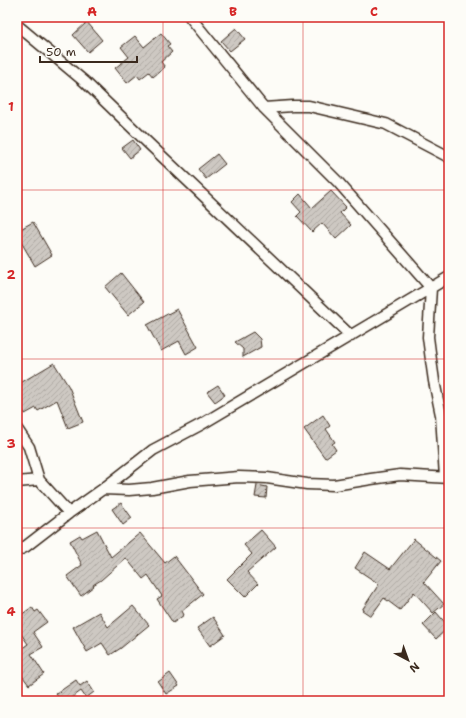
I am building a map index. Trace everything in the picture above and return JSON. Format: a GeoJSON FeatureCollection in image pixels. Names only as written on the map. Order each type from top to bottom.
{"type":"FeatureCollection","features":[{"type":"Feature","properties":{"kind":"street"},"geometry":{"type":"LineString","coordinates":[[103,489],[129,490],[152,488],[190,481],[239,477],[267,478],[307,484],[334,485],[400,475],[447,477],[441,415],[428,337],[432,288],[338,182],[264,108],[190,17]]}},
{"type":"Feature","properties":{"kind":"street"},"geometry":{"type":"LineString","coordinates":[[17,25],[85,82],[351,336]]}},
{"type":"Feature","properties":{"kind":"street"},"geometry":{"type":"LineString","coordinates":[[264,108],[309,106],[386,124],[449,157]]}},
{"type":"Feature","properties":{"kind":"street"},"geometry":{"type":"LineString","coordinates":[[17,551],[25,547],[153,450],[202,424],[449,277]]}},
{"type":"Feature","properties":{"kind":"street"},"geometry":{"type":"LineString","coordinates":[[17,429],[29,447],[39,480],[69,513]]}},
{"type":"Feature","properties":{"kind":"street"},"geometry":{"type":"LineString","coordinates":[[17,482],[39,480]]}},
{"type":"Feature","properties":{"kind":"building"},"geometry":{"type":"Polygon","coordinates":[[[87,22],[102,40],[88,52],[73,35],[87,22]]]}},
{"type":"Feature","properties":{"kind":"building"},"geometry":{"type":"Polygon","coordinates":[[[236,28],[245,39],[230,51],[221,41],[236,28]]]}},
{"type":"Feature","properties":{"kind":"building"},"geometry":{"type":"Polygon","coordinates":[[[161,33],[170,44],[167,46],[172,52],[161,62],[165,67],[153,77],[149,72],[140,79],[137,75],[127,83],[115,68],[129,57],[121,47],[135,36],[144,47],[161,33]]]}},
{"type":"Feature","properties":{"kind":"building"},"geometry":{"type":"Polygon","coordinates":[[[133,140],[140,150],[130,158],[122,148],[133,140]]]}},
{"type":"Feature","properties":{"kind":"building"},"geometry":{"type":"Polygon","coordinates":[[[217,154],[225,164],[206,179],[198,169],[217,154]]]}},
{"type":"Feature","properties":{"kind":"building"},"geometry":{"type":"Polygon","coordinates":[[[331,191],[346,207],[340,213],[351,225],[336,239],[322,223],[312,232],[297,216],[301,212],[292,202],[300,194],[312,208],[331,191]]]}},
{"type":"Feature","properties":{"kind":"building"},"geometry":{"type":"Polygon","coordinates":[[[33,222],[52,255],[35,266],[17,235],[17,231],[33,222]]]}},
{"type":"Feature","properties":{"kind":"building"},"geometry":{"type":"Polygon","coordinates":[[[121,273],[144,302],[128,315],[105,287],[121,273]]]}},
{"type":"Feature","properties":{"kind":"building"},"geometry":{"type":"Polygon","coordinates":[[[177,309],[198,347],[186,354],[179,341],[161,351],[147,325],[177,309]]]}},
{"type":"Feature","properties":{"kind":"building"},"geometry":{"type":"Polygon","coordinates":[[[253,332],[260,339],[261,347],[243,357],[243,349],[235,342],[253,332]]]}},
{"type":"Feature","properties":{"kind":"building"},"geometry":{"type":"Polygon","coordinates":[[[54,363],[69,387],[83,422],[68,428],[57,400],[38,411],[36,408],[25,414],[17,401],[17,385],[54,363]]]}},
{"type":"Feature","properties":{"kind":"building"},"geometry":{"type":"Polygon","coordinates":[[[218,385],[225,395],[215,402],[207,392],[218,385]]]}},
{"type":"Feature","properties":{"kind":"building"},"geometry":{"type":"Polygon","coordinates":[[[323,415],[330,426],[326,429],[335,442],[332,444],[336,450],[325,458],[304,429],[323,415]]]}},
{"type":"Feature","properties":{"kind":"building"},"geometry":{"type":"Polygon","coordinates":[[[257,485],[267,487],[266,498],[255,497],[257,485]]]}},
{"type":"Feature","properties":{"kind":"building"},"geometry":{"type":"Polygon","coordinates":[[[121,503],[132,518],[123,525],[112,509],[121,503]]]}},
{"type":"Feature","properties":{"kind":"building"},"geometry":{"type":"Polygon","coordinates":[[[97,530],[111,557],[140,533],[165,563],[174,556],[203,594],[182,611],[184,615],[173,623],[157,599],[162,596],[148,575],[143,579],[126,558],[81,596],[67,576],[82,565],[70,541],[80,535],[82,538],[97,530]]]}},
{"type":"Feature","properties":{"kind":"building"},"geometry":{"type":"Polygon","coordinates":[[[261,530],[276,547],[247,572],[258,584],[245,597],[227,579],[252,554],[244,545],[261,530]]]}},
{"type":"Feature","properties":{"kind":"building"},"geometry":{"type":"Polygon","coordinates":[[[414,539],[441,561],[424,582],[444,604],[433,613],[414,592],[400,610],[384,598],[371,616],[362,610],[379,584],[355,568],[365,552],[390,569],[414,539]]]}},
{"type":"Feature","properties":{"kind":"building"},"geometry":{"type":"Polygon","coordinates":[[[133,606],[149,625],[110,655],[102,643],[87,652],[73,627],[99,612],[108,627],[133,606]]]}},
{"type":"Feature","properties":{"kind":"building"},"geometry":{"type":"Polygon","coordinates":[[[32,607],[35,612],[38,610],[47,622],[33,632],[43,647],[31,654],[44,674],[29,685],[17,669],[17,652],[28,644],[17,628],[17,618],[32,607]]]}},
{"type":"Feature","properties":{"kind":"building"},"geometry":{"type":"Polygon","coordinates":[[[436,612],[449,627],[436,639],[423,625],[436,612]]]}},
{"type":"Feature","properties":{"kind":"building"},"geometry":{"type":"Polygon","coordinates":[[[213,617],[225,635],[210,646],[197,628],[213,617]]]}},
{"type":"Feature","properties":{"kind":"building"},"geometry":{"type":"Polygon","coordinates":[[[170,673],[179,686],[166,694],[158,682],[170,673]]]}},
{"type":"Feature","properties":{"kind":"building"},"geometry":{"type":"Polygon","coordinates":[[[76,680],[80,686],[87,681],[94,692],[86,698],[81,691],[67,701],[61,701],[56,694],[76,680]]]}}]}
